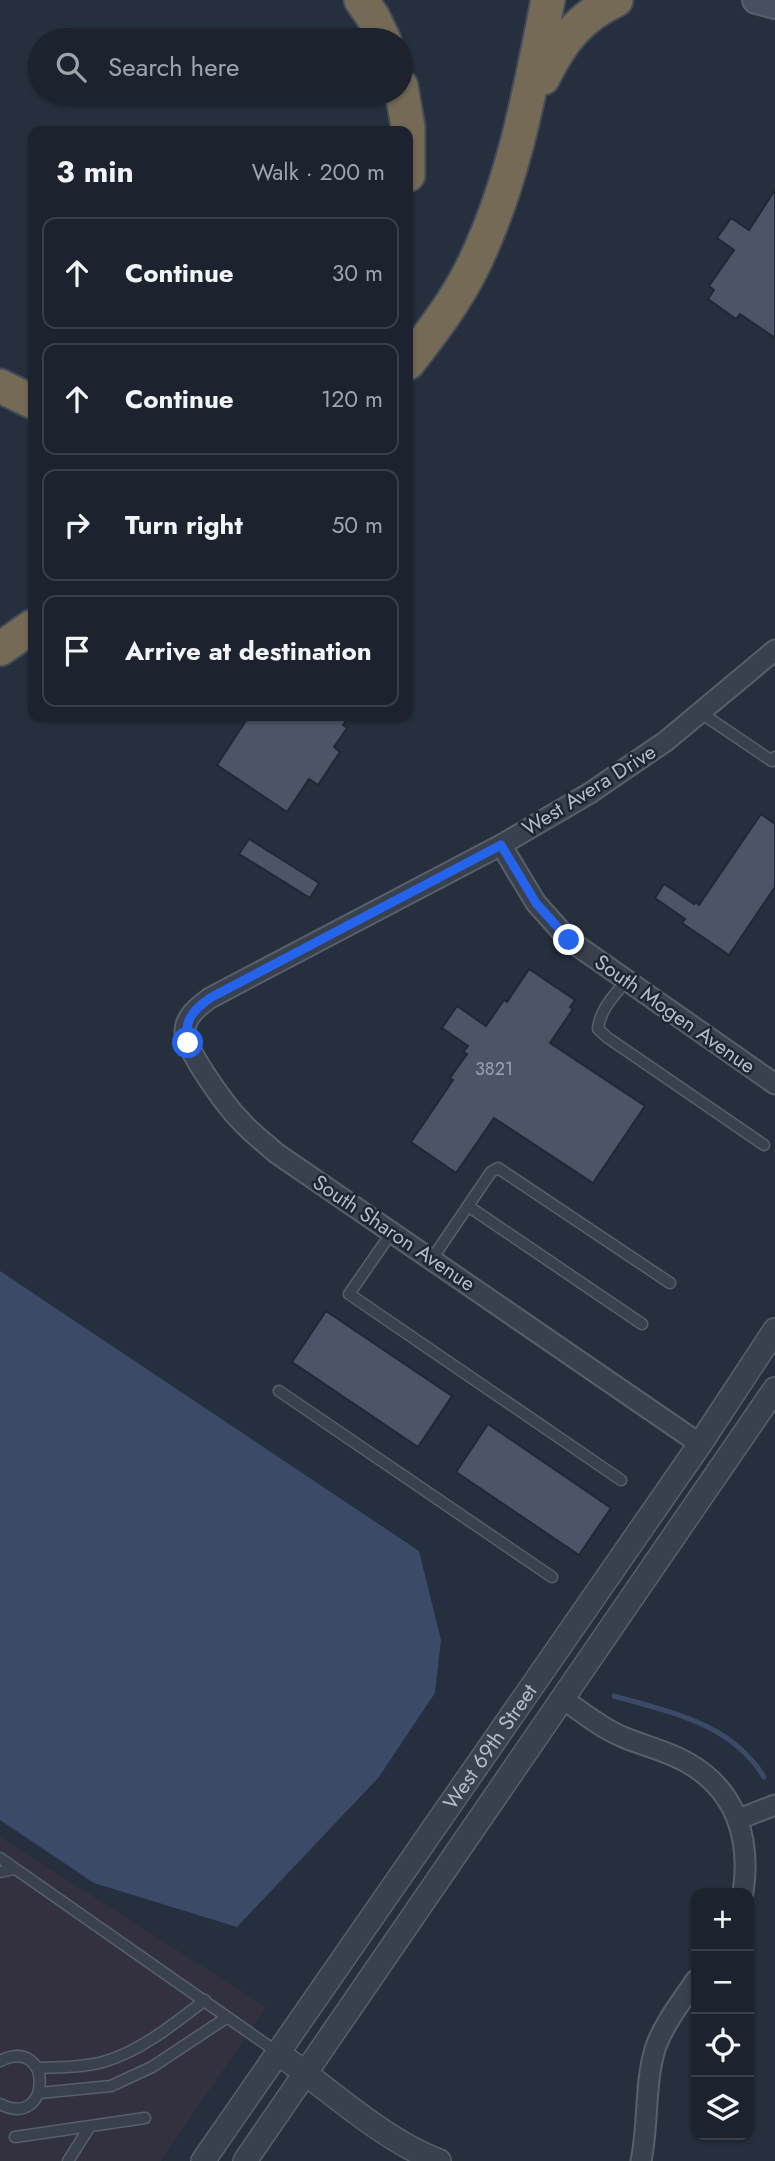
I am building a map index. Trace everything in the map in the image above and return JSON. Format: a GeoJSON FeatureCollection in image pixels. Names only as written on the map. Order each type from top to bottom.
{"type":"FeatureCollection","features":[{"type":"Feature","properties":{"kind":"highway"},"geometry":{"type":"LineString","coordinates":[[360,0],[378,28]]}},
{"type":"Feature","properties":{"kind":"highway"},"geometry":{"type":"LineString","coordinates":[[518,143],[548,0]]}},
{"type":"Feature","properties":{"kind":"highway"},"geometry":{"type":"LineString","coordinates":[[413,356],[455,299],[473,267],[500,201],[542,79],[565,38],[597,9],[616,0]]}},
{"type":"Feature","properties":{"kind":"highway"},"geometry":{"type":"LineString","coordinates":[[404,105],[408,126]]}},
{"type":"Feature","properties":{"kind":"highway"},"geometry":{"type":"LineString","coordinates":[[0,386],[28,400]]}},
{"type":"Feature","properties":{"kind":"highway"},"geometry":{"type":"LineString","coordinates":[[0,649],[28,629]]}},
{"type":"Feature","properties":{"kind":"main road"},"geometry":{"type":"LineString","coordinates":[[756,0],[775,5]]}},
{"type":"Feature","properties":{"kind":"street","name":"West Avera Drive"},"geometry":{"type":"LineString","coordinates":[[239,984],[501,845],[590,793],[666,741],[775,650]]}},
{"type":"Feature","properties":{"kind":"street","name":"South Mogen Avenue"},"geometry":{"type":"LineString","coordinates":[[501,845],[546,917],[569,940],[775,1084]]}},
{"type":"Feature","properties":{"kind":"street","name":"South Sharon Avenue"},"geometry":{"type":"LineString","coordinates":[[239,984],[196,1008],[189,1019],[186,1032],[188,1043],[211,1082],[240,1120],[276,1153],[699,1444]]}},
{"type":"Feature","properties":{"kind":"street","name":"West 69th Street"},"geometry":{"type":"LineString","coordinates":[[203,2161],[775,1331]]}},
{"type":"Feature","properties":{"kind":"street","name":"West 69th Street"},"geometry":{"type":"LineString","coordinates":[[245,2161],[775,1389]]}},
{"type":"Feature","properties":{"kind":"street"},"geometry":{"type":"LineString","coordinates":[[563,1699],[607,1730],[688,1762],[706,1776],[720,1791],[738,1819],[747,1852],[743,1888]]}},
{"type":"Feature","properties":{"kind":"street"},"geometry":{"type":"LineString","coordinates":[[738,1819],[775,1805]]}},
{"type":"Feature","properties":{"kind":"street"},"geometry":{"type":"LineString","coordinates":[[641,2161],[649,2084],[657,2045],[691,1987]]}},
{"type":"Feature","properties":{"kind":"street"},"geometry":{"type":"LineString","coordinates":[[278,2053],[394,2139],[419,2154],[439,2161]]}},
{"type":"Feature","properties":{"kind":"lane"},"geometry":{"type":"LineString","coordinates":[[701,713],[772,761],[775,757]]}},
{"type":"Feature","properties":{"kind":"lane"},"geometry":{"type":"LineString","coordinates":[[625,981],[604,1008],[598,1029],[764,1145]]}},
{"type":"Feature","properties":{"kind":"lane"},"geometry":{"type":"LineString","coordinates":[[432,1259],[491,1172],[498,1168],[670,1283]]}},
{"type":"Feature","properties":{"kind":"lane"},"geometry":{"type":"LineString","coordinates":[[468,1206],[642,1324]]}},
{"type":"Feature","properties":{"kind":"lane"},"geometry":{"type":"LineString","coordinates":[[392,1232],[349,1294],[621,1480]]}},
{"type":"Feature","properties":{"kind":"lane"},"geometry":{"type":"LineString","coordinates":[[279,1391],[552,1577]]}},
{"type":"Feature","properties":{"kind":"lane"},"geometry":{"type":"LineString","coordinates":[[0,1858],[278,2053]]}},
{"type":"Feature","properties":{"kind":"lane"},"geometry":{"type":"LineString","coordinates":[[0,1872],[14,1869]]}},
{"type":"Feature","properties":{"kind":"lane"},"geometry":{"type":"LineString","coordinates":[[37,2068],[80,2066],[141,2047],[205,2000]]}},
{"type":"Feature","properties":{"kind":"lane"},"geometry":{"type":"LineString","coordinates":[[39,2093],[111,2086],[152,2067],[226,2018]]}},
{"type":"Feature","properties":{"kind":"lane"},"geometry":{"type":"LineString","coordinates":[[0,2061],[8,2057],[24,2058],[37,2068],[41,2076],[39,2093],[35,2100],[14,2109],[0,2104]]}},
{"type":"Feature","properties":{"kind":"lane"},"geometry":{"type":"LineString","coordinates":[[15,2137],[145,2118]]}},
{"type":"Feature","properties":{"kind":"lane"},"geometry":{"type":"LineString","coordinates":[[68,2161],[89,2128]]}},
{"type":"Feature","properties":{"kind":"shaded area"},"geometry":{"type":"Polygon","coordinates":[[[0,1837],[266,2007],[161,2161],[0,2161],[0,1837]]]}},
{"type":"Feature","properties":{"kind":"water"},"geometry":{"type":"Polygon","coordinates":[[[0,1271],[419,1551],[441,1640],[435,1693],[379,1777],[237,1927],[94,1883],[0,1820],[0,1271]]]}},
{"type":"Feature","properties":{"kind":"building"},"geometry":{"type":"Polygon","coordinates":[[[775,190],[775,338],[740,314],[736,319],[708,299],[714,290],[709,286],[734,250],[717,238],[731,218],[749,230],[775,190]]]}},
{"type":"Feature","properties":{"kind":"building"},"geometry":{"type":"Polygon","coordinates":[[[246,721],[346,721],[343,725],[347,728],[334,747],[340,752],[318,785],[309,779],[287,812],[217,765],[246,721]]]}},
{"type":"Feature","properties":{"kind":"building"},"geometry":{"type":"Polygon","coordinates":[[[761,814],[775,824],[775,887],[729,955],[682,923],[685,919],[655,898],[664,884],[699,905],[761,814]]]}},
{"type":"Feature","properties":{"kind":"building"},"geometry":{"type":"Polygon","coordinates":[[[249,839],[319,883],[310,898],[239,854],[249,839]]]}},
{"type":"Feature","properties":{"kind":"building"},"geometry":{"type":"Polygon","coordinates":[[[529,969],[575,1000],[570,1007],[573,1009],[550,1043],[645,1106],[593,1183],[494,1118],[456,1173],[411,1142],[453,1080],[450,1078],[467,1054],[463,1052],[468,1046],[442,1028],[457,1006],[486,1026],[504,1000],[507,1002],[529,969]]]}},
{"type":"Feature","properties":{"kind":"building"},"geometry":{"type":"Polygon","coordinates":[[[326,1311],[452,1396],[418,1447],[292,1362],[326,1311]]]}},
{"type":"Feature","properties":{"kind":"building"},"geometry":{"type":"Polygon","coordinates":[[[488,1424],[611,1508],[579,1555],[456,1472],[488,1424]]]}},
{"type":"Feature","properties":{"kind":"waterway"},"geometry":{"type":"LineString","coordinates":[[614,1696],[677,1714],[717,1732],[735,1744],[764,1777]]}},
{"type":"Feature","properties":{"kind":"route"},"geometry":{"type":"LineString","coordinates":[[188,1043],[186,1032],[189,1019],[196,1008],[210,998],[501,845],[546,917],[569,940]]}}]}
